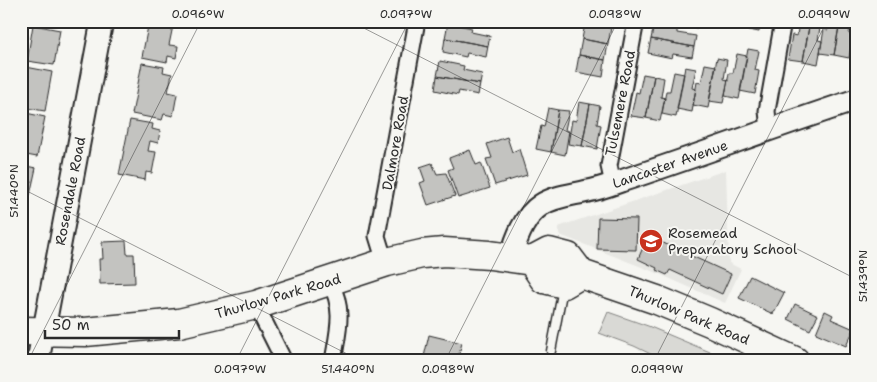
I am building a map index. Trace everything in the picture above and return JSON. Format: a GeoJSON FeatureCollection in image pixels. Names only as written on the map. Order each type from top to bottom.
{"type":"FeatureCollection","features":[{"type":"Feature","properties":{"kind":"highway","name":"Thurlow Park Road"},"geometry":{"type":"LineString","coordinates":[[32,331],[85,332],[179,322],[256,305],[387,262],[422,254],[444,252],[522,259],[544,279],[572,279],[657,300],[750,352],[795,361]]}},
{"type":"Feature","properties":{"kind":"street","name":"Rosendale Road"},"geometry":{"type":"LineString","coordinates":[[38,361],[32,331],[102,21]]}},
{"type":"Feature","properties":{"kind":"street","name":"Dalmore Road"},"geometry":{"type":"LineString","coordinates":[[387,262],[377,236],[417,21]]}},
{"type":"Feature","properties":{"kind":"street","name":"Tulsemere Road"},"geometry":{"type":"LineString","coordinates":[[613,184],[609,166],[636,21]]}},
{"type":"Feature","properties":{"kind":"street"},"geometry":{"type":"LineString","coordinates":[[768,129],[767,111],[784,21]]}},
{"type":"Feature","properties":{"kind":"street","name":"Lancaster Avenue"},"geometry":{"type":"LineString","coordinates":[[522,259],[520,232],[540,206],[556,198],[613,184],[856,100]]}},
{"type":"Feature","properties":{"kind":"street"},"geometry":{"type":"LineString","coordinates":[[330,282],[337,298],[340,319],[333,361]]}},
{"type":"Feature","properties":{"kind":"street"},"geometry":{"type":"LineString","coordinates":[[256,305],[284,361]]}},
{"type":"Feature","properties":{"kind":"lane"},"geometry":{"type":"LineString","coordinates":[[551,351],[572,279]]}},
{"type":"Feature","properties":{"kind":"shaded area","name":"Rosemead Preparatory School"},"geometry":{"type":"Polygon","coordinates":[[[726,170],[729,263],[741,269],[725,303],[657,273],[560,235],[558,227],[726,170]]]}},
{"type":"Feature","properties":{"kind":"shaded area"},"geometry":{"type":"Polygon","coordinates":[[[608,312],[648,326],[729,360],[665,361],[634,346],[599,333],[608,312]]]}},
{"type":"Feature","properties":{"kind":"building"},"geometry":{"type":"Polygon","coordinates":[[[41,21],[62,21],[62,25],[41,21]]]}},
{"type":"Feature","properties":{"kind":"building"},"geometry":{"type":"Polygon","coordinates":[[[149,21],[174,21],[169,45],[178,46],[176,58],[168,56],[167,62],[142,57],[149,21]]]}},
{"type":"Feature","properties":{"kind":"building"},"geometry":{"type":"Polygon","coordinates":[[[585,21],[612,21],[611,28],[585,24],[585,21]]]}},
{"type":"Feature","properties":{"kind":"building"},"geometry":{"type":"Polygon","coordinates":[[[654,21],[698,21],[697,28],[678,25],[677,29],[654,25],[654,21]]]}},
{"type":"Feature","properties":{"kind":"building"},"geometry":{"type":"Polygon","coordinates":[[[734,21],[761,21],[759,32],[733,27],[734,21]]]}},
{"type":"Feature","properties":{"kind":"building"},"geometry":{"type":"Polygon","coordinates":[[[799,21],[810,21],[803,61],[788,59],[792,35],[797,36],[799,21]]]}},
{"type":"Feature","properties":{"kind":"building"},"geometry":{"type":"Polygon","coordinates":[[[810,21],[821,21],[818,40],[822,41],[818,64],[803,61],[810,21]]]}},
{"type":"Feature","properties":{"kind":"building"},"geometry":{"type":"Polygon","coordinates":[[[829,21],[840,21],[834,55],[820,53],[824,29],[828,30],[829,21]]]}},
{"type":"Feature","properties":{"kind":"building"},"geometry":{"type":"Polygon","coordinates":[[[840,21],[851,21],[849,34],[853,34],[849,58],[834,55],[840,21]]]}},
{"type":"Feature","properties":{"kind":"building"},"geometry":{"type":"Polygon","coordinates":[[[855,21],[856,45],[851,45],[855,21]]]}},
{"type":"Feature","properties":{"kind":"building"},"geometry":{"type":"Polygon","coordinates":[[[448,23],[472,28],[471,32],[490,36],[488,46],[445,38],[448,23]]]}},
{"type":"Feature","properties":{"kind":"building"},"geometry":{"type":"Polygon","coordinates":[[[585,24],[611,28],[608,44],[582,39],[585,24]]]}},
{"type":"Feature","properties":{"kind":"building"},"geometry":{"type":"Polygon","coordinates":[[[33,25],[60,30],[54,65],[27,61],[33,25]]]}},
{"type":"Feature","properties":{"kind":"building"},"geometry":{"type":"Polygon","coordinates":[[[654,25],[677,29],[677,33],[696,36],[694,47],[651,39],[654,25]]]}},
{"type":"Feature","properties":{"kind":"building"},"geometry":{"type":"Polygon","coordinates":[[[445,38],[488,46],[486,57],[467,53],[466,57],[443,52],[445,38]]]}},
{"type":"Feature","properties":{"kind":"building"},"geometry":{"type":"Polygon","coordinates":[[[582,39],[608,44],[605,60],[579,55],[582,39]]]}},
{"type":"Feature","properties":{"kind":"building"},"geometry":{"type":"Polygon","coordinates":[[[651,39],[694,47],[692,57],[673,54],[672,58],[648,53],[651,39]]]}},
{"type":"Feature","properties":{"kind":"building"},"geometry":{"type":"Polygon","coordinates":[[[748,49],[759,51],[755,70],[759,71],[755,94],[740,91],[748,49]]]}},
{"type":"Feature","properties":{"kind":"building"},"geometry":{"type":"Polygon","coordinates":[[[737,54],[747,56],[739,99],[725,96],[729,73],[733,73],[737,54]]]}},
{"type":"Feature","properties":{"kind":"building"},"geometry":{"type":"Polygon","coordinates":[[[579,55],[605,60],[603,77],[576,72],[579,55]]]}},
{"type":"Feature","properties":{"kind":"building"},"geometry":{"type":"Polygon","coordinates":[[[717,58],[727,60],[724,79],[728,80],[723,103],[709,101],[717,58]]]}},
{"type":"Feature","properties":{"kind":"building"},"geometry":{"type":"Polygon","coordinates":[[[440,61],[464,66],[463,70],[482,74],[480,84],[437,76],[440,61]]]}},
{"type":"Feature","properties":{"kind":"building"},"geometry":{"type":"Polygon","coordinates":[[[142,63],[164,67],[163,72],[172,74],[168,92],[177,94],[173,116],[164,114],[162,120],[132,114],[142,63]]]}},
{"type":"Feature","properties":{"kind":"building"},"geometry":{"type":"Polygon","coordinates":[[[705,64],[716,66],[708,108],[693,105],[697,82],[701,83],[705,64]]]}},
{"type":"Feature","properties":{"kind":"building"},"geometry":{"type":"Polygon","coordinates":[[[26,67],[52,72],[45,111],[21,107],[21,94],[26,67]]]}},
{"type":"Feature","properties":{"kind":"building"},"geometry":{"type":"Polygon","coordinates":[[[685,67],[696,69],[692,88],[696,89],[692,112],[677,109],[685,67]]]}},
{"type":"Feature","properties":{"kind":"building"},"geometry":{"type":"Polygon","coordinates":[[[674,72],[684,74],[676,117],[662,114],[666,91],[670,91],[674,72]]]}},
{"type":"Feature","properties":{"kind":"building"},"geometry":{"type":"Polygon","coordinates":[[[643,74],[654,76],[646,118],[631,116],[636,92],[639,93],[643,74]]]}},
{"type":"Feature","properties":{"kind":"building"},"geometry":{"type":"Polygon","coordinates":[[[437,76],[480,84],[478,95],[459,91],[458,95],[435,90],[437,76]]]}},
{"type":"Feature","properties":{"kind":"building"},"geometry":{"type":"Polygon","coordinates":[[[654,76],[664,78],[661,97],[665,98],[660,121],[646,118],[654,76]]]}},
{"type":"Feature","properties":{"kind":"building"},"geometry":{"type":"Polygon","coordinates":[[[579,102],[590,104],[582,146],[568,144],[572,120],[576,121],[579,102]]]}},
{"type":"Feature","properties":{"kind":"building"},"geometry":{"type":"Polygon","coordinates":[[[590,104],[600,106],[597,124],[601,125],[597,149],[582,146],[590,104]]]}},
{"type":"Feature","properties":{"kind":"building"},"geometry":{"type":"Polygon","coordinates":[[[548,108],[558,110],[551,152],[536,149],[541,126],[544,127],[548,108]]]}},
{"type":"Feature","properties":{"kind":"building"},"geometry":{"type":"Polygon","coordinates":[[[558,110],[569,111],[565,130],[569,131],[565,155],[551,152],[558,110]]]}},
{"type":"Feature","properties":{"kind":"building"},"geometry":{"type":"Polygon","coordinates":[[[21,112],[45,117],[37,157],[21,154],[21,112]]]}},
{"type":"Feature","properties":{"kind":"building"},"geometry":{"type":"Polygon","coordinates":[[[130,120],[153,124],[152,129],[160,131],[158,143],[150,141],[148,151],[156,152],[152,173],[146,172],[145,180],[119,175],[130,120]]]}},
{"type":"Feature","properties":{"kind":"building"},"geometry":{"type":"Polygon","coordinates":[[[507,137],[512,152],[519,149],[527,175],[495,185],[486,159],[492,158],[487,144],[507,137]]]}},
{"type":"Feature","properties":{"kind":"building"},"geometry":{"type":"Polygon","coordinates":[[[470,150],[476,165],[481,163],[490,188],[458,198],[448,170],[453,168],[449,158],[470,150]]]}},
{"type":"Feature","properties":{"kind":"building"},"geometry":{"type":"Polygon","coordinates":[[[432,163],[437,174],[446,173],[455,196],[428,205],[420,183],[425,181],[420,167],[432,163]]]}},
{"type":"Feature","properties":{"kind":"building"},"geometry":{"type":"Polygon","coordinates":[[[21,165],[36,168],[30,195],[21,193],[21,165]]]}},
{"type":"Feature","properties":{"kind":"building"},"geometry":{"type":"Polygon","coordinates":[[[598,218],[637,219],[636,250],[597,249],[598,218]]]}},
{"type":"Feature","properties":{"kind":"building"},"geometry":{"type":"Polygon","coordinates":[[[648,236],[731,274],[722,294],[670,270],[667,275],[638,259],[648,236]]]}},
{"type":"Feature","properties":{"kind":"building"},"geometry":{"type":"Polygon","coordinates":[[[126,241],[127,254],[134,254],[135,283],[100,284],[99,259],[103,259],[102,242],[126,241]]]}},
{"type":"Feature","properties":{"kind":"building"},"geometry":{"type":"Polygon","coordinates":[[[21,266],[24,266],[21,283],[21,266]]]}},
{"type":"Feature","properties":{"kind":"building"},"geometry":{"type":"Polygon","coordinates":[[[750,276],[784,293],[773,314],[739,298],[750,276]]]}},
{"type":"Feature","properties":{"kind":"building"},"geometry":{"type":"Polygon","coordinates":[[[795,304],[818,315],[810,330],[788,319],[795,304]]]}},
{"type":"Feature","properties":{"kind":"building"},"geometry":{"type":"Polygon","coordinates":[[[825,311],[833,315],[831,319],[854,329],[846,346],[816,333],[825,311]]]}},
{"type":"Feature","properties":{"kind":"building"},"geometry":{"type":"Polygon","coordinates":[[[429,335],[462,343],[457,361],[423,361],[429,335]]]}},
{"type":"Feature","properties":{"kind":"building"},"geometry":{"type":"Polygon","coordinates":[[[469,356],[489,361],[468,361],[469,356]]]}},
{"type":"Feature","properties":{"kind":"place","name":"Rosemead Preparatory School"},"geometry":{"type":"Point","coordinates":[651,241]}}]}
